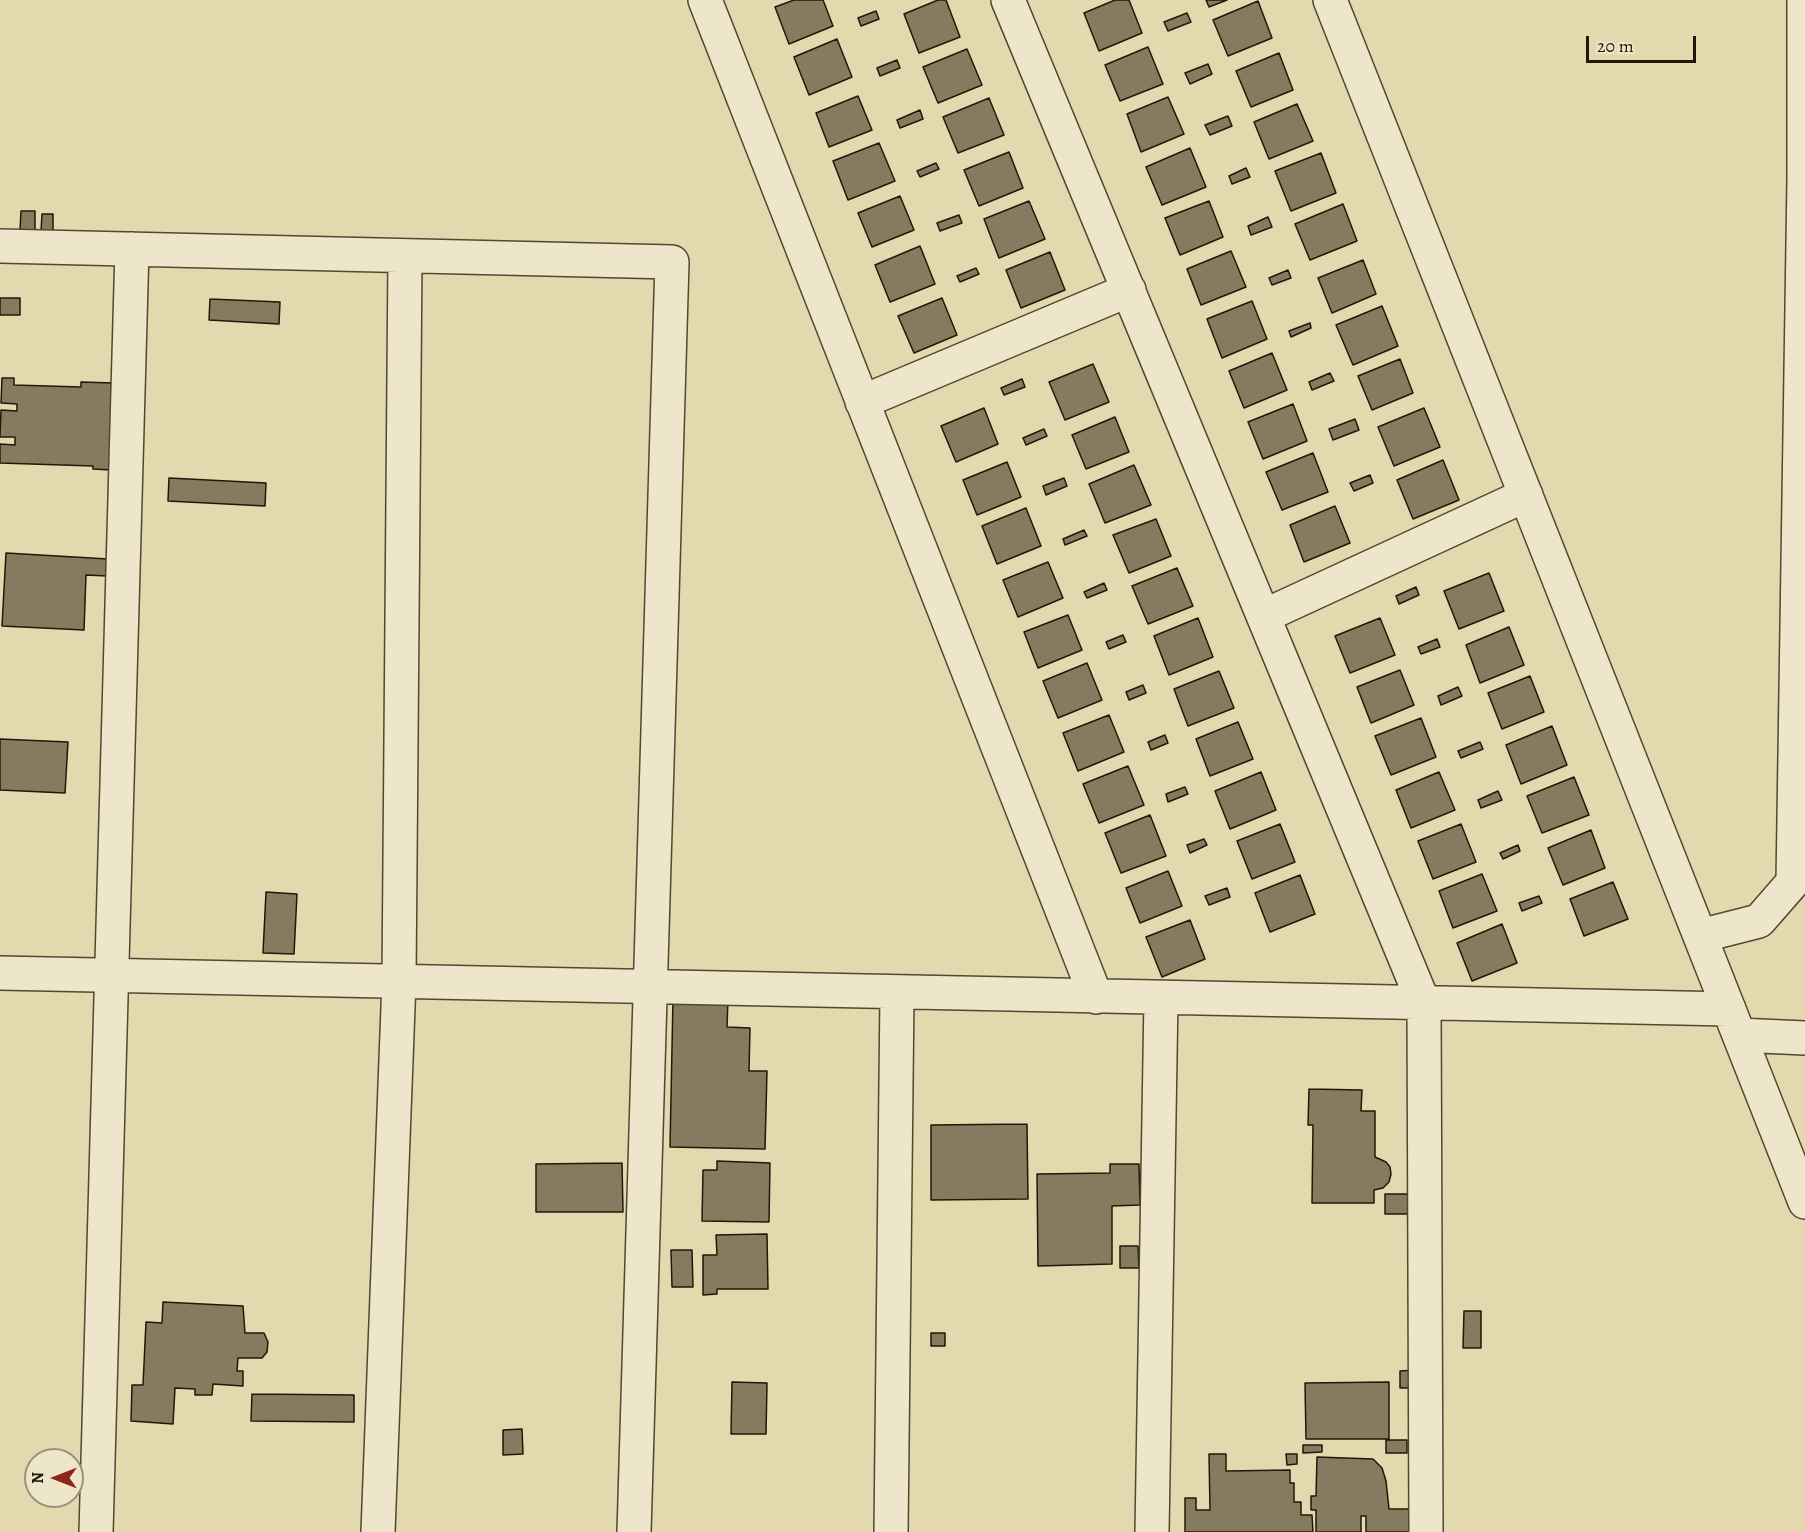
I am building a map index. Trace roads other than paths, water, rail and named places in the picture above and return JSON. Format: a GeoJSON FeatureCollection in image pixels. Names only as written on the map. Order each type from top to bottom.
{"type":"FeatureCollection","features":[{"type":"Feature","properties":{"kind":"street"},"geometry":{"type":"LineString","coordinates":[[705,0],[1096,997]]}},
{"type":"Feature","properties":{"kind":"street"},"geometry":{"type":"LineString","coordinates":[[1008,0],[1424,1004],[1426,1532]]}},
{"type":"Feature","properties":{"kind":"street"},"geometry":{"type":"LineString","coordinates":[[1330,0],[1805,1202]]}},
{"type":"Feature","properties":{"kind":"street"},"geometry":{"type":"LineString","coordinates":[[1700,936],[1759,921],[1793,882],[1803,322],[1804,0]]}},
{"type":"Feature","properties":{"kind":"street"},"geometry":{"type":"LineString","coordinates":[[0,246],[672,262],[634,1532]]}},
{"type":"Feature","properties":{"kind":"street"},"geometry":{"type":"LineString","coordinates":[[96,1532],[132,249]]}},
{"type":"Feature","properties":{"kind":"street"},"geometry":{"type":"LineString","coordinates":[[378,1532],[399,981],[405,256]]}},
{"type":"Feature","properties":{"kind":"street"},"geometry":{"type":"LineString","coordinates":[[862,402],[1129,290]]}},
{"type":"Feature","properties":{"kind":"street"},"geometry":{"type":"LineString","coordinates":[[1264,616],[1526,495]]}},
{"type":"Feature","properties":{"kind":"street"},"geometry":{"type":"LineString","coordinates":[[0,973],[1424,1004],[1734,1022],[1805,1038]]}},
{"type":"Feature","properties":{"kind":"street"},"geometry":{"type":"LineString","coordinates":[[891,1532],[897,993]]}},
{"type":"Feature","properties":{"kind":"street"},"geometry":{"type":"LineString","coordinates":[[1152,1532],[1161,998]]}}]}
